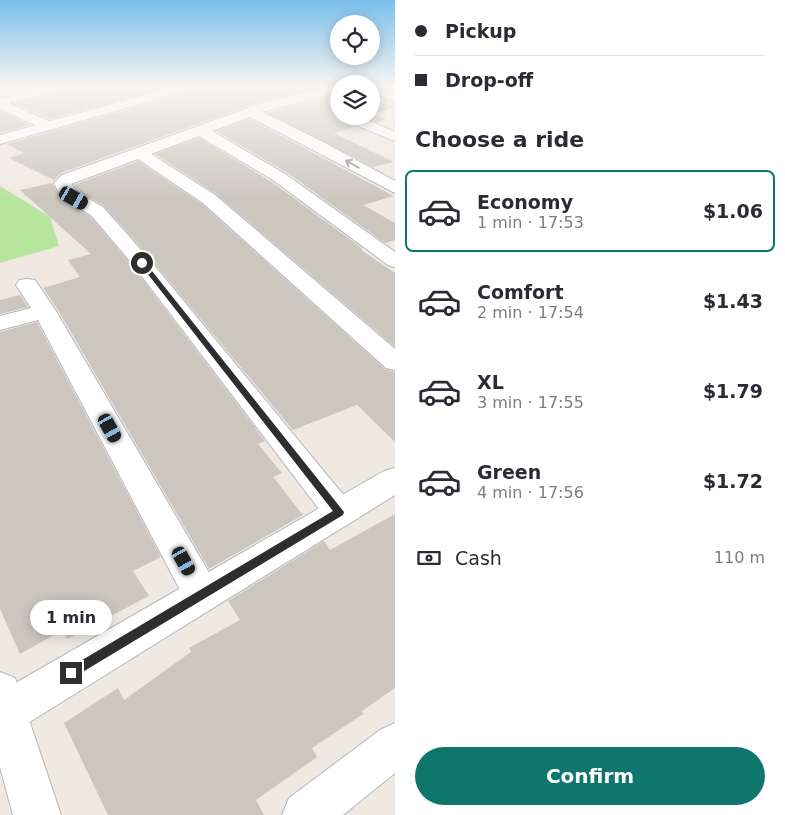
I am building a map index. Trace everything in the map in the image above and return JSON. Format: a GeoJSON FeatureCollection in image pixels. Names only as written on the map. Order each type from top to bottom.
{"type":"FeatureCollection","features":[{"type":"Feature","properties":{"kind":"street"},"geometry":{"type":"LineString","coordinates":[[44,124],[48,126]]}},
{"type":"Feature","properties":{"kind":"street"},"geometry":{"type":"LineString","coordinates":[[0,140],[55,124]]}},
{"type":"Feature","properties":{"kind":"street"},"geometry":{"type":"LineString","coordinates":[[219,124],[68,179],[62,183],[74,198],[97,211],[142,263],[339,512]]}},
{"type":"Feature","properties":{"kind":"street"},"geometry":{"type":"LineString","coordinates":[[275,124],[320,146],[395,188]]}},
{"type":"Feature","properties":{"kind":"street"},"geometry":{"type":"LineString","coordinates":[[367,125],[395,137]]}},
{"type":"Feature","properties":{"kind":"street"},"geometry":{"type":"LineString","coordinates":[[201,131],[279,177],[395,261]]}},
{"type":"Feature","properties":{"kind":"street"},"geometry":{"type":"LineString","coordinates":[[140,153],[209,199],[395,362]]}},
{"type":"Feature","properties":{"kind":"street"},"geometry":{"type":"LineString","coordinates":[[28,285],[45,310],[202,595]]}},
{"type":"Feature","properties":{"kind":"street"},"geometry":{"type":"LineString","coordinates":[[0,323],[45,310]]}},
{"type":"Feature","properties":{"kind":"street"},"geometry":{"type":"LineString","coordinates":[[37,815],[2,703],[202,595],[395,480]]}},
{"type":"Feature","properties":{"kind":"street"},"geometry":{"type":"LineString","coordinates":[[306,815],[395,745]]}},
{"type":"Feature","properties":{"kind":"green space"},"geometry":{"type":"Polygon","coordinates":[[[0,186],[50,217],[59,246],[0,263],[0,186]]]}},
{"type":"Feature","properties":{"kind":"building"},"geometry":{"type":"Polygon","coordinates":[[[0,124],[30,125],[0,133],[0,124]]]}},
{"type":"Feature","properties":{"kind":"building"},"geometry":{"type":"Polygon","coordinates":[[[77,124],[197,124],[61,173],[54,180],[9,158],[24,153],[7,144],[77,124]]]}},
{"type":"Feature","properties":{"kind":"building"},"geometry":{"type":"Polygon","coordinates":[[[236,124],[259,124],[394,196],[363,205],[395,223],[395,240],[385,243],[286,172],[216,131],[236,124]]]}},
{"type":"Feature","properties":{"kind":"building"},"geometry":{"type":"Polygon","coordinates":[[[289,124],[351,125],[356,127],[334,133],[394,162],[373,167],[289,124]]]}},
{"type":"Feature","properties":{"kind":"building"},"geometry":{"type":"Polygon","coordinates":[[[199,138],[272,182],[363,249],[361,250],[395,273],[395,347],[216,194],[155,154],[199,138]]]}},
{"type":"Feature","properties":{"kind":"building"},"geometry":{"type":"Polygon","coordinates":[[[138,161],[202,204],[385,369],[395,372],[395,442],[357,405],[293,430],[150,258],[104,206],[81,193],[74,185],[138,161]]]}},
{"type":"Feature","properties":{"kind":"building"},"geometry":{"type":"Polygon","coordinates":[[[52,183],[58,194],[67,204],[90,216],[134,268],[265,441],[258,444],[282,473],[273,477],[303,515],[209,569],[58,310],[43,288],[80,277],[68,260],[91,254],[20,190],[52,183]]]}},
{"type":"Feature","properties":{"kind":"building"},"geometry":{"type":"Polygon","coordinates":[[[20,295],[28,307],[0,314],[0,300],[20,295]]]}},
{"type":"Feature","properties":{"kind":"building"},"geometry":{"type":"Polygon","coordinates":[[[37,322],[161,557],[133,571],[149,596],[67,639],[63,630],[20,654],[0,609],[0,332],[37,322]]]}},
{"type":"Feature","properties":{"kind":"building"},"geometry":{"type":"Polygon","coordinates":[[[395,514],[395,688],[362,711],[363,714],[312,748],[317,757],[256,800],[264,815],[108,815],[64,723],[118,688],[124,700],[191,652],[189,648],[240,620],[228,601],[324,541],[330,550],[395,514]]]}},
{"type":"Feature","properties":{"kind":"route"},"geometry":{"type":"LineString","coordinates":[[71,673],[339,512],[142,263]]}}]}
